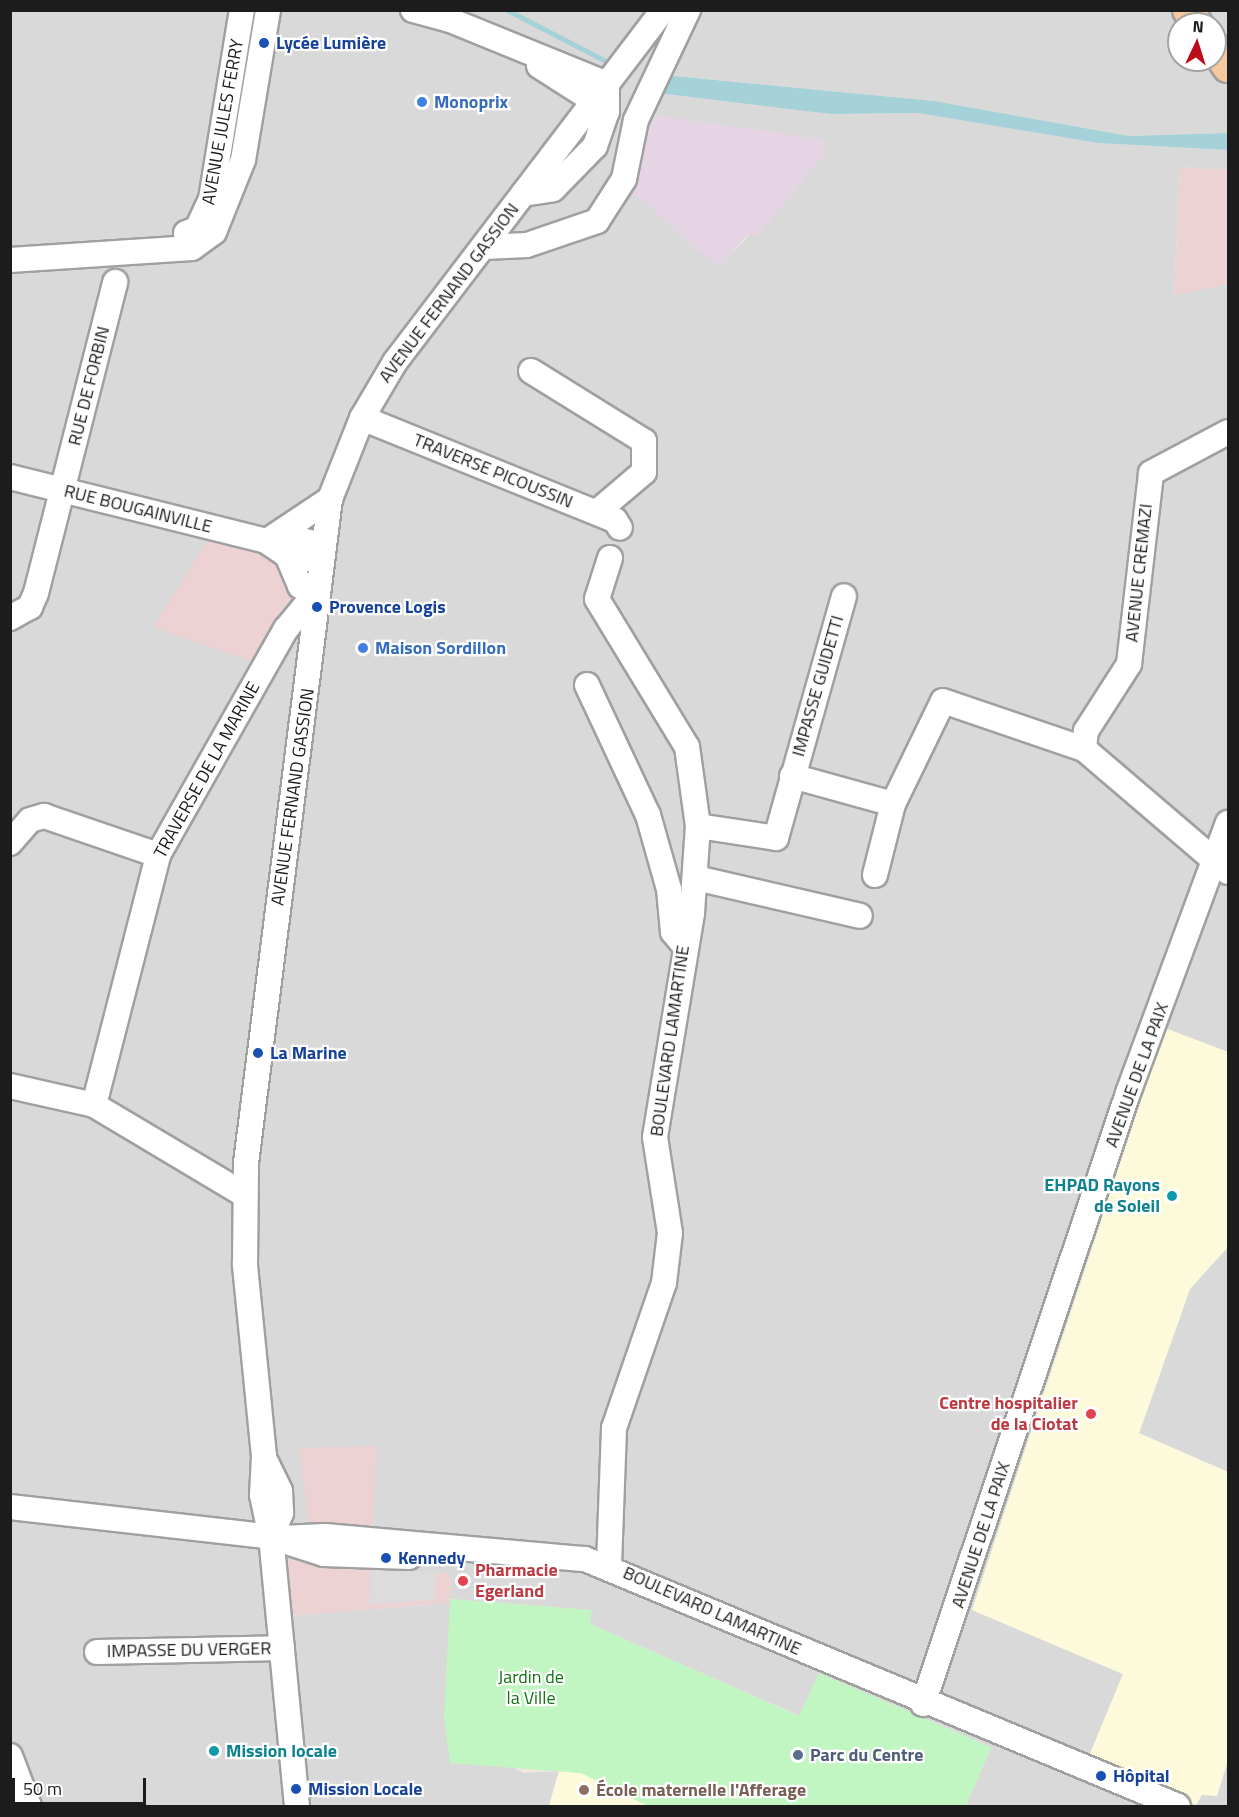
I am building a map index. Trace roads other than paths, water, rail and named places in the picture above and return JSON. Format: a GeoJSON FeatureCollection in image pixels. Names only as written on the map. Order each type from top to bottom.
{"type":"FeatureCollection","features":[{"type":"Feature","properties":{"kind":"street","name":"AVENUE JULES FERRY"},"geometry":{"type":"LineString","coordinates":[[90,254],[183,235],[205,218],[226,123],[242,10]]}},
{"type":"Feature","properties":{"kind":"street","name":"AVENUE JULES FERRY"},"geometry":{"type":"LineString","coordinates":[[10,260],[192,248],[214,232],[243,160],[268,10]]}},
{"type":"Feature","properties":{"kind":"street"},"geometry":{"type":"LineString","coordinates":[[412,10],[499,41],[600,92]]}},
{"type":"Feature","properties":{"kind":"street","name":"AVENUE FERNAND GASSION"},"geometry":{"type":"LineString","coordinates":[[297,1806],[282,1648],[276,1538],[262,1495],[264,1456],[246,1285],[245,1195],[251,1106],[321,553],[330,499],[362,418],[414,335],[484,247],[663,10]]}},
{"type":"Feature","properties":{"kind":"street"},"geometry":{"type":"LineString","coordinates":[[484,247],[527,245],[597,221],[624,179],[636,120],[688,10]]}},
{"type":"Feature","properties":{"kind":"street","name":"RUE DE FORBIN"},"geometry":{"type":"LineString","coordinates":[[10,618],[30,607],[36,593],[115,282]]}},
{"type":"Feature","properties":{"kind":"street"},"geometry":{"type":"LineString","coordinates":[[531,371],[644,441],[644,472],[597,512]]}},
{"type":"Feature","properties":{"kind":"street","name":"TRAVERSE PICOUSSIN"},"geometry":{"type":"LineString","coordinates":[[362,418],[597,512],[620,528]]}},
{"type":"Feature","properties":{"kind":"street","name":"AVENUE CREMAZI"},"geometry":{"type":"LineString","coordinates":[[1084,749],[1086,731],[1129,664],[1151,473],[1228,432]]}},
{"type":"Feature","properties":{"kind":"street","name":"RUE BOUGAINVILLE"},"geometry":{"type":"LineString","coordinates":[[10,477],[277,544],[309,542],[321,553]]}},
{"type":"Feature","properties":{"kind":"street"},"geometry":{"type":"LineString","coordinates":[[318,590],[300,586],[277,544],[330,499]]}},
{"type":"Feature","properties":{"kind":"street"},"geometry":{"type":"LineString","coordinates":[[610,558],[597,599],[687,747],[698,826]]}},
{"type":"Feature","properties":{"kind":"street","name":"TRAVERSE DE LA MARINE"},"geometry":{"type":"LineString","coordinates":[[94,1105],[158,855],[286,629],[318,590]]}},
{"type":"Feature","properties":{"kind":"street","name":"IMPASSE GUIDETTI"},"geometry":{"type":"LineString","coordinates":[[698,826],[776,838],[844,596]]}},
{"type":"Feature","properties":{"kind":"street"},"geometry":{"type":"LineString","coordinates":[[587,685],[648,815],[669,889],[673,932],[683,944]]}},
{"type":"Feature","properties":{"kind":"street"},"geometry":{"type":"LineString","coordinates":[[875,875],[893,804],[943,700],[1084,749],[1221,867]]}},
{"type":"Feature","properties":{"kind":"street"},"geometry":{"type":"LineString","coordinates":[[792,776],[893,804]]}},
{"type":"Feature","properties":{"kind":"street"},"geometry":{"type":"LineString","coordinates":[[10,843],[30,820],[44,816],[158,855]]}},
{"type":"Feature","properties":{"kind":"street","name":"AVENUE DE LA PAIX"},"geometry":{"type":"LineString","coordinates":[[923,1704],[1128,1093],[1221,867],[1228,823]]}},
{"type":"Feature","properties":{"kind":"street","name":"BOULEVARD LAMARTINE"},"geometry":{"type":"LineString","coordinates":[[698,826],[696,878],[683,944],[654,1137],[669,1233],[664,1283],[614,1428],[609,1565],[1128,1797],[1178,1806]]}},
{"type":"Feature","properties":{"kind":"street"},"geometry":{"type":"LineString","coordinates":[[696,878],[860,916]]}},
{"type":"Feature","properties":{"kind":"street"},"geometry":{"type":"LineString","coordinates":[[10,1086],[94,1105],[245,1195]]}},
{"type":"Feature","properties":{"kind":"street"},"geometry":{"type":"LineString","coordinates":[[10,1507],[276,1538],[325,1536],[609,1565]]}},
{"type":"Feature","properties":{"kind":"street","name":"IMPASSE DU VERGER"},"geometry":{"type":"LineString","coordinates":[[97,1652],[282,1648]]}},
{"type":"Feature","properties":{"kind":"street"},"geometry":{"type":"LineString","coordinates":[[10,1756],[29,1806]]}},
{"type":"Feature","properties":{"kind":"water"},"geometry":{"type":"Polygon","coordinates":[[[664,75],[934,101],[1129,136],[1228,133],[1228,150],[1098,143],[918,113],[830,114],[658,93],[664,75]]]}},
{"type":"Feature","properties":{"kind":"waterway"},"geometry":{"type":"LineString","coordinates":[[507,10],[606,61]]}},
{"type":"Feature","properties":{"kind":"place","name":"Lycée Lumière"},"geometry":{"type":"Point","coordinates":[264,43]}},
{"type":"Feature","properties":{"kind":"place","name":"Monoprix"},"geometry":{"type":"Point","coordinates":[422,102]}},
{"type":"Feature","properties":{"kind":"place","name":"Provence Logis"},"geometry":{"type":"Point","coordinates":[317,607]}},
{"type":"Feature","properties":{"kind":"place","name":"Maison Sordillon"},"geometry":{"type":"Point","coordinates":[363,648]}},
{"type":"Feature","properties":{"kind":"place","name":"La Marine"},"geometry":{"type":"Point","coordinates":[258,1053]}},
{"type":"Feature","properties":{"kind":"place","name":"EHPAD Rayons de Soleil"},"geometry":{"type":"Point","coordinates":[1172,1196]}},
{"type":"Feature","properties":{"kind":"place","name":"Centre hospitalier de la Ciotat"},"geometry":{"type":"Point","coordinates":[1091,1414]}},
{"type":"Feature","properties":{"kind":"place","name":"Kennedy"},"geometry":{"type":"Point","coordinates":[386,1558]}},
{"type":"Feature","properties":{"kind":"place","name":"Pharmacie Egerland"},"geometry":{"type":"Point","coordinates":[463,1581]}},
{"type":"Feature","properties":{"kind":"place","name":"Mission locale"},"geometry":{"type":"Point","coordinates":[214,1751]}},
{"type":"Feature","properties":{"kind":"place","name":"Parc du Centre"},"geometry":{"type":"Point","coordinates":[798,1755]}},
{"type":"Feature","properties":{"kind":"place","name":"Hôpital"},"geometry":{"type":"Point","coordinates":[1101,1776]}},
{"type":"Feature","properties":{"kind":"place","name":"Mission Locale"},"geometry":{"type":"Point","coordinates":[296,1789]}},
{"type":"Feature","properties":{"kind":"place","name":"École maternelle l'Afferage"},"geometry":{"type":"Point","coordinates":[584,1790]}},
{"type":"Feature","properties":{"kind":"park label","name":"Jardin de la Ville"},"geometry":{"type":"Point","coordinates":[531,1688]}}]}
